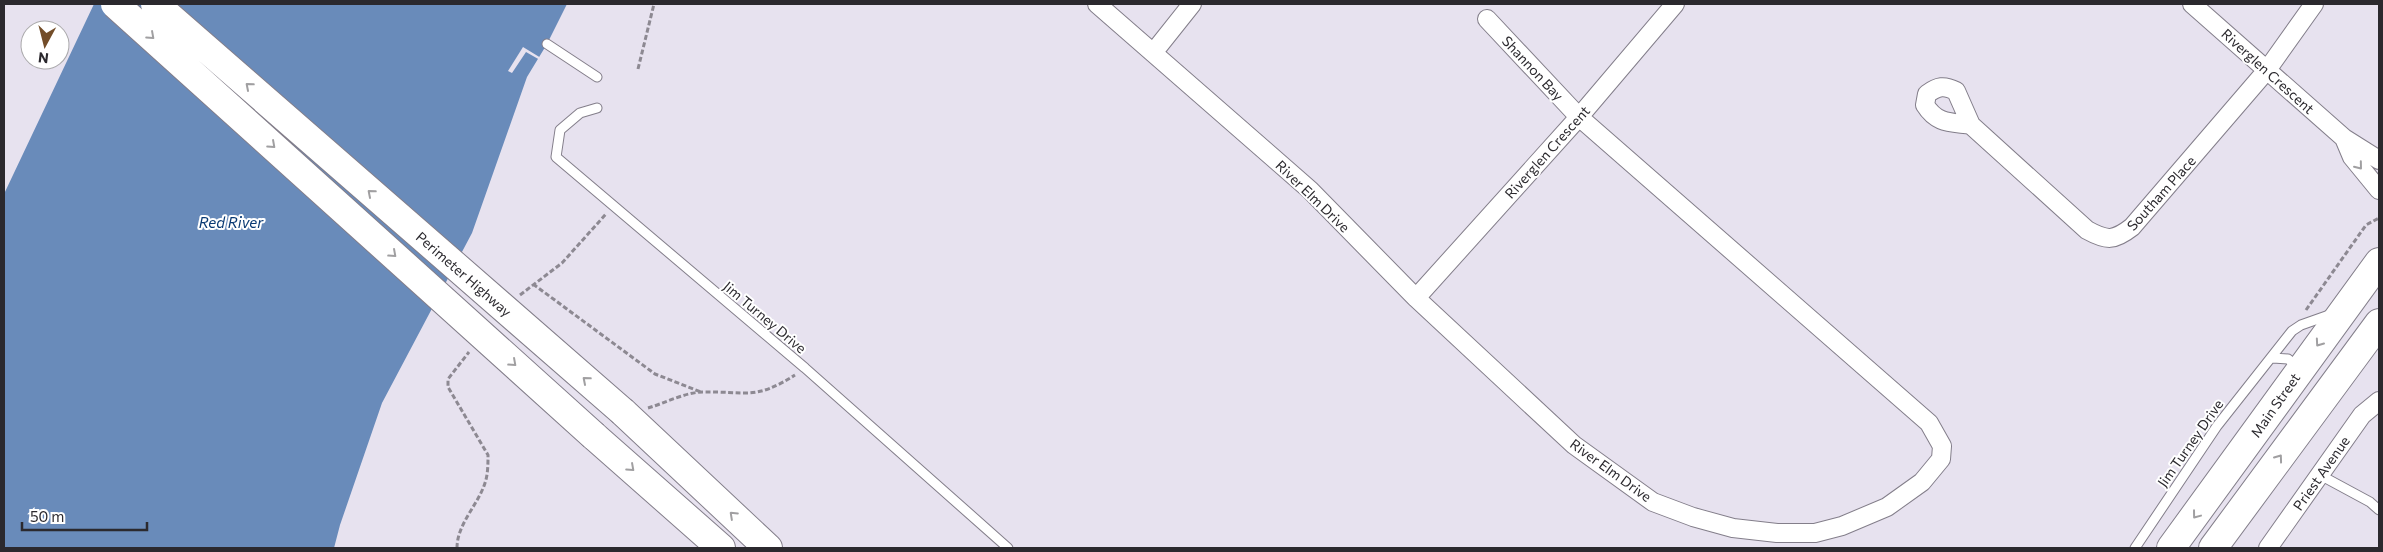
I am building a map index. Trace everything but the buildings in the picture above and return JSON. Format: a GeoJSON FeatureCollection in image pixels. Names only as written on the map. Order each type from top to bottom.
{"type":"FeatureCollection","features":[{"type":"Feature","properties":{"kind":"main road"},"geometry":{"type":"LineString","coordinates":[[115,4],[721,548]]}},
{"type":"Feature","properties":{"kind":"main road","name":"Perimeter Highway"},"geometry":{"type":"LineString","coordinates":[[155,4],[635,410],[768,548]]}},
{"type":"Feature","properties":{"kind":"main road","name":"Main Street"},"geometry":{"type":"LineString","coordinates":[[2171,548],[2379,262]]}},
{"type":"Feature","properties":{"kind":"main road"},"geometry":{"type":"LineString","coordinates":[[2213,548],[2379,323]]}},
{"type":"Feature","properties":{"kind":"street","name":"River Elm Drive"},"geometry":{"type":"LineString","coordinates":[[1097,4],[1310,190],[1416,298],[1574,445],[1653,502],[1693,517],[1733,528],[1777,533],[1815,533],[1842,526],[1887,507],[1922,482],[1941,460],[1942,446],[1929,423],[1579,117]]}},
{"type":"Feature","properties":{"kind":"street"},"geometry":{"type":"LineString","coordinates":[[1153,53],[1192,4]]}},
{"type":"Feature","properties":{"kind":"street","name":"Riverglen Crescent"},"geometry":{"type":"LineString","coordinates":[[1416,298],[1579,117],[1675,4]]}},
{"type":"Feature","properties":{"kind":"street","name":"Riverglen Crescent"},"geometry":{"type":"LineString","coordinates":[[2192,4],[2344,138],[2379,160]]}},
{"type":"Feature","properties":{"kind":"street","name":"Southam Place"},"geometry":{"type":"LineString","coordinates":[[1971,125],[2087,230],[2101,238],[2118,238],[2132,227],[2267,70],[2314,4]]}},
{"type":"Feature","properties":{"kind":"street","name":"Shannon Bay"},"geometry":{"type":"LineString","coordinates":[[1488,19],[1579,117]]}},
{"type":"Feature","properties":{"kind":"street","name":"Riverglen Crescent"},"geometry":{"type":"LineString","coordinates":[[2344,138],[2352,157],[2379,190]]}},
{"type":"Feature","properties":{"kind":"street","name":"Priest Avenue"},"geometry":{"type":"LineString","coordinates":[[2268,548],[2362,415],[2379,401]]}},
{"type":"Feature","properties":{"kind":"lane"},"geometry":{"type":"LineString","coordinates":[[547,44],[597,77]]}},
{"type":"Feature","properties":{"kind":"lane","name":"Jim Turney Drive"},"geometry":{"type":"LineString","coordinates":[[597,108],[580,113],[560,130],[556,157],[805,368],[1008,548]]}},
{"type":"Feature","properties":{"kind":"lane","name":"Jim Turney Drive"},"geometry":{"type":"LineString","coordinates":[[2135,548],[2217,426],[2292,331],[2301,325],[2342,311]]}},
{"type":"Feature","properties":{"kind":"lane"},"geometry":{"type":"LineString","coordinates":[[2272,358],[2288,359],[2300,369]]}},
{"type":"Feature","properties":{"kind":"lane"},"geometry":{"type":"LineString","coordinates":[[2320,475],[2344,490],[2370,502],[2379,510]]}},
{"type":"Feature","properties":{"kind":"path"},"geometry":{"type":"LineString","coordinates":[[638,69],[654,4]]}},
{"type":"Feature","properties":{"kind":"path"},"geometry":{"type":"LineString","coordinates":[[2301,325],[2307,307],[2366,225],[2379,218]]}},
{"type":"Feature","properties":{"kind":"path"},"geometry":{"type":"LineString","coordinates":[[534,284],[655,374],[701,392]]}},
{"type":"Feature","properties":{"kind":"path"},"geometry":{"type":"LineString","coordinates":[[635,410],[701,392],[749,394],[773,388],[805,368]]}},
{"type":"Feature","properties":{"kind":"water","name":"Red River"},"geometry":{"type":"Polygon","coordinates":[[[94,4],[567,4],[547,44],[527,77],[472,233],[382,403],[340,525],[334,548],[4,548],[4,194],[63,70],[70,70],[70,55],[94,4]]]}},
{"type":"Feature","properties":{"kind":"pier"},"geometry":{"type":"Polygon","coordinates":[[[523,47],[541,58],[540,60],[526,52],[512,73],[508,71],[523,47]]]}}]}
